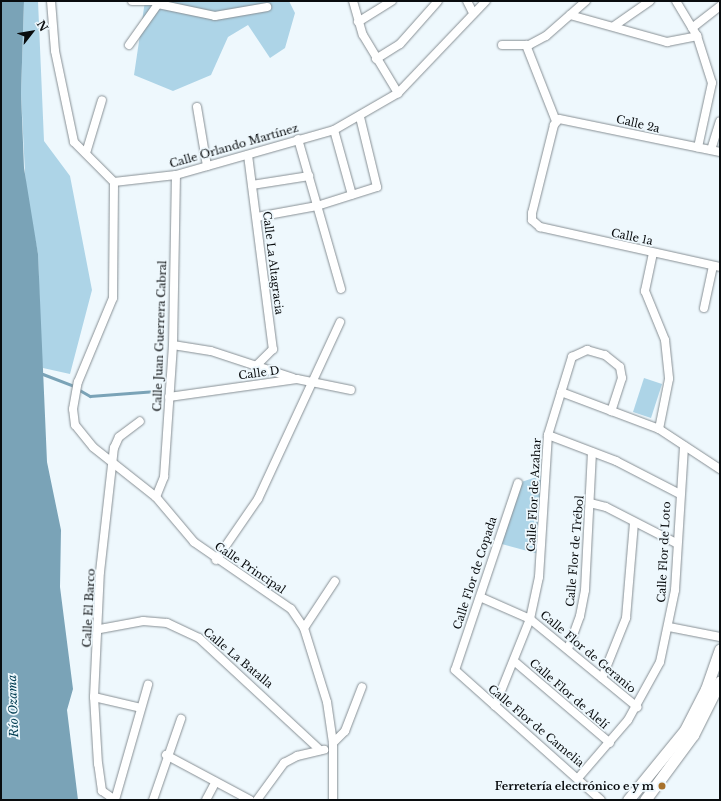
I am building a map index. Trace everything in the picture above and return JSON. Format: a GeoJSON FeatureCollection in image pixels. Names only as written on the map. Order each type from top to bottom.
{"type":"FeatureCollection","features":[{"type":"Feature","properties":{"kind":"main road"},"geometry":{"type":"LineString","coordinates":[[628,800],[685,730],[706,689],[720,649]]}},
{"type":"Feature","properties":{"kind":"main road"},"geometry":{"type":"LineString","coordinates":[[645,800],[693,736],[720,681]]}},
{"type":"Feature","properties":{"kind":"street"},"geometry":{"type":"LineString","coordinates":[[51,1],[55,51],[74,142],[114,182]]}},
{"type":"Feature","properties":{"kind":"street"},"geometry":{"type":"LineString","coordinates":[[132,1],[158,2],[215,16],[267,8]]}},
{"type":"Feature","properties":{"kind":"street"},"geometry":{"type":"LineString","coordinates":[[353,1],[358,22],[376,59],[398,93]]}},
{"type":"Feature","properties":{"kind":"street"},"geometry":{"type":"LineString","coordinates":[[358,22],[392,1]]}},
{"type":"Feature","properties":{"kind":"street"},"geometry":{"type":"LineString","coordinates":[[376,59],[400,44],[438,1]]}},
{"type":"Feature","properties":{"kind":"street"},"geometry":{"type":"LineString","coordinates":[[467,1],[473,13]]}},
{"type":"Feature","properties":{"kind":"street","name":"Calle Orlando Martínez"},"geometry":{"type":"LineString","coordinates":[[114,182],[176,175],[298,139],[334,130],[360,117],[398,93],[486,1]]}},
{"type":"Feature","properties":{"kind":"street"},"geometry":{"type":"LineString","coordinates":[[502,45],[526,45],[546,36],[586,1]]}},
{"type":"Feature","properties":{"kind":"street"},"geometry":{"type":"LineString","coordinates":[[614,26],[650,1]]}},
{"type":"Feature","properties":{"kind":"street"},"geometry":{"type":"LineString","coordinates":[[676,1],[697,36],[712,83],[698,147]]}},
{"type":"Feature","properties":{"kind":"street"},"geometry":{"type":"LineString","coordinates":[[129,45],[158,2]]}},
{"type":"Feature","properties":{"kind":"street"},"geometry":{"type":"LineString","coordinates":[[692,28],[720,6]]}},
{"type":"Feature","properties":{"kind":"street"},"geometry":{"type":"LineString","coordinates":[[570,15],[614,26],[667,42],[697,36]]}},
{"type":"Feature","properties":{"kind":"street"},"geometry":{"type":"LineString","coordinates":[[526,45],[555,123]]}},
{"type":"Feature","properties":{"kind":"street"},"geometry":{"type":"LineString","coordinates":[[712,83],[720,78]]}},
{"type":"Feature","properties":{"kind":"street"},"geometry":{"type":"LineString","coordinates":[[86,153],[102,100]]}},
{"type":"Feature","properties":{"kind":"street"},"geometry":{"type":"LineString","coordinates":[[197,107],[207,166]]}},
{"type":"Feature","properties":{"kind":"street"},"geometry":{"type":"LineString","coordinates":[[257,217],[318,206],[377,186],[360,117]]}},
{"type":"Feature","properties":{"kind":"street","name":"Calle 2a"},"geometry":{"type":"LineString","coordinates":[[555,123],[564,118],[716,151]]}},
{"type":"Feature","properties":{"kind":"street"},"geometry":{"type":"LineString","coordinates":[[716,151],[720,121]]}},
{"type":"Feature","properties":{"kind":"street","name":"Calle 1a"},"geometry":{"type":"LineString","coordinates":[[555,123],[532,213],[532,220],[540,227],[716,267]]}},
{"type":"Feature","properties":{"kind":"street"},"geometry":{"type":"LineString","coordinates":[[334,130],[352,195]]}},
{"type":"Feature","properties":{"kind":"street"},"geometry":{"type":"LineString","coordinates":[[298,139],[341,289]]}},
{"type":"Feature","properties":{"kind":"street","name":"Calle La Altagracia"},"geometry":{"type":"LineString","coordinates":[[248,155],[274,349],[255,367]]}},
{"type":"Feature","properties":{"kind":"street","name":"Calle Juan Guerrera Cabral"},"geometry":{"type":"LineString","coordinates":[[156,497],[164,477],[169,397],[172,345],[176,175]]}},
{"type":"Feature","properties":{"kind":"street"},"geometry":{"type":"LineString","coordinates":[[252,185],[309,176]]}},
{"type":"Feature","properties":{"kind":"street","name":"Calle Principal"},"geometry":{"type":"LineString","coordinates":[[114,182],[113,298],[78,382],[73,398],[75,425],[93,447],[156,497],[178,526],[216,560],[291,610],[304,628],[327,702],[332,746],[333,800]]}},
{"type":"Feature","properties":{"kind":"street"},"geometry":{"type":"LineString","coordinates":[[653,253],[646,292],[665,340],[669,378],[659,429]]}},
{"type":"Feature","properties":{"kind":"street"},"geometry":{"type":"LineString","coordinates":[[704,308],[716,267]]}},
{"type":"Feature","properties":{"kind":"street"},"geometry":{"type":"LineString","coordinates":[[216,560],[258,499],[311,381],[340,322]]}},
{"type":"Feature","properties":{"kind":"street"},"geometry":{"type":"LineString","coordinates":[[172,345],[211,351],[255,367],[297,379]]}},
{"type":"Feature","properties":{"kind":"street","name":"Calle Flor de Azahar"},"geometry":{"type":"LineString","coordinates":[[495,706],[530,618],[539,577],[548,435],[572,357],[587,350],[605,355],[622,372],[611,411]]}},
{"type":"Feature","properties":{"kind":"street","name":"Calle D"},"geometry":{"type":"LineString","coordinates":[[169,397],[297,379],[351,390]]}},
{"type":"Feature","properties":{"kind":"street"},"geometry":{"type":"LineString","coordinates":[[561,392],[659,429],[720,470]]}},
{"type":"Feature","properties":{"kind":"street","name":"Calle El Barco"},"geometry":{"type":"LineString","coordinates":[[115,800],[102,791],[94,697],[100,629],[100,572],[113,462],[119,437],[140,421]]}},
{"type":"Feature","properties":{"kind":"street"},"geometry":{"type":"LineString","coordinates":[[548,435],[592,452],[678,493]]}},
{"type":"Feature","properties":{"kind":"street","name":"Calle Flor de Loto"},"geometry":{"type":"LineString","coordinates":[[580,777],[610,743],[637,707],[660,662],[669,627],[676,543],[678,493],[684,446]]}},
{"type":"Feature","properties":{"kind":"street","name":"Calle Flor de Trébol"},"geometry":{"type":"LineString","coordinates":[[568,649],[584,602],[592,452]]}},
{"type":"Feature","properties":{"kind":"street","name":"Calle Flor de Copada"},"geometry":{"type":"LineString","coordinates":[[455,670],[518,483]]}},
{"type":"Feature","properties":{"kind":"street"},"geometry":{"type":"LineString","coordinates":[[590,503],[606,507],[676,543]]}},
{"type":"Feature","properties":{"kind":"street"},"geometry":{"type":"LineString","coordinates":[[602,678],[626,618],[634,522]]}},
{"type":"Feature","properties":{"kind":"street"},"geometry":{"type":"LineString","coordinates":[[304,628],[335,581]]}},
{"type":"Feature","properties":{"kind":"street","name":"Calle Flor de Geranio"},"geometry":{"type":"LineString","coordinates":[[480,598],[530,618],[637,707]]}},
{"type":"Feature","properties":{"kind":"street","name":"Calle La Batalla"},"geometry":{"type":"LineString","coordinates":[[100,629],[142,621],[161,622],[199,638],[320,750]]}},
{"type":"Feature","properties":{"kind":"street"},"geometry":{"type":"LineString","coordinates":[[669,627],[720,637]]}},
{"type":"Feature","properties":{"kind":"street","name":"Calle Flor de Alelí"},"geometry":{"type":"LineString","coordinates":[[514,661],[610,743]]}},
{"type":"Feature","properties":{"kind":"street","name":"Calle Flor de Camelia"},"geometry":{"type":"LineString","coordinates":[[455,670],[495,706],[580,777],[601,800]]}},
{"type":"Feature","properties":{"kind":"street"},"geometry":{"type":"LineString","coordinates":[[115,800],[148,684]]}},
{"type":"Feature","properties":{"kind":"street"},"geometry":{"type":"LineString","coordinates":[[257,800],[284,763],[332,746],[344,731],[362,687]]}},
{"type":"Feature","properties":{"kind":"street"},"geometry":{"type":"LineString","coordinates":[[94,697],[141,708]]}},
{"type":"Feature","properties":{"kind":"street"},"geometry":{"type":"LineString","coordinates":[[153,800],[166,755],[181,719]]}},
{"type":"Feature","properties":{"kind":"street"},"geometry":{"type":"LineString","coordinates":[[166,755],[215,783],[250,800]]}},
{"type":"Feature","properties":{"kind":"street"},"geometry":{"type":"LineString","coordinates":[[206,800],[215,783]]}},
{"type":"Feature","properties":{"kind":"shaded area"},"geometry":{"type":"Polygon","coordinates":[[[24,1],[38,1],[44,141],[70,176],[92,290],[70,374],[43,368],[41,360],[38,254],[26,193],[21,93],[24,1]]]}},
{"type":"Feature","properties":{"kind":"shaded area"},"geometry":{"type":"Polygon","coordinates":[[[145,1],[289,1],[295,13],[285,48],[270,58],[248,25],[228,37],[211,75],[173,91],[134,75],[145,1]]]}},
{"type":"Feature","properties":{"kind":"shaded area"},"geometry":{"type":"Polygon","coordinates":[[[644,378],[662,384],[651,418],[633,412],[644,378]]]}},
{"type":"Feature","properties":{"kind":"shaded area"},"geometry":{"type":"Polygon","coordinates":[[[543,475],[539,554],[498,543],[518,483],[543,475]]]}},
{"type":"Feature","properties":{"kind":"water","name":"Río Ozama"},"geometry":{"type":"Polygon","coordinates":[[[1,1],[24,1],[21,93],[24,168],[38,254],[47,462],[61,530],[60,587],[73,689],[67,710],[78,800],[1,800],[1,1]]]}},
{"type":"Feature","properties":{"kind":"waterway"},"geometry":{"type":"LineString","coordinates":[[43,374],[75,386]]}},
{"type":"Feature","properties":{"kind":"waterway"},"geometry":{"type":"LineString","coordinates":[[78,389],[90,396],[156,391]]}},
{"type":"Feature","properties":{"kind":"place","name":"Ferretería electrónico e y m"},"geometry":{"type":"Point","coordinates":[662,786]}}]}
